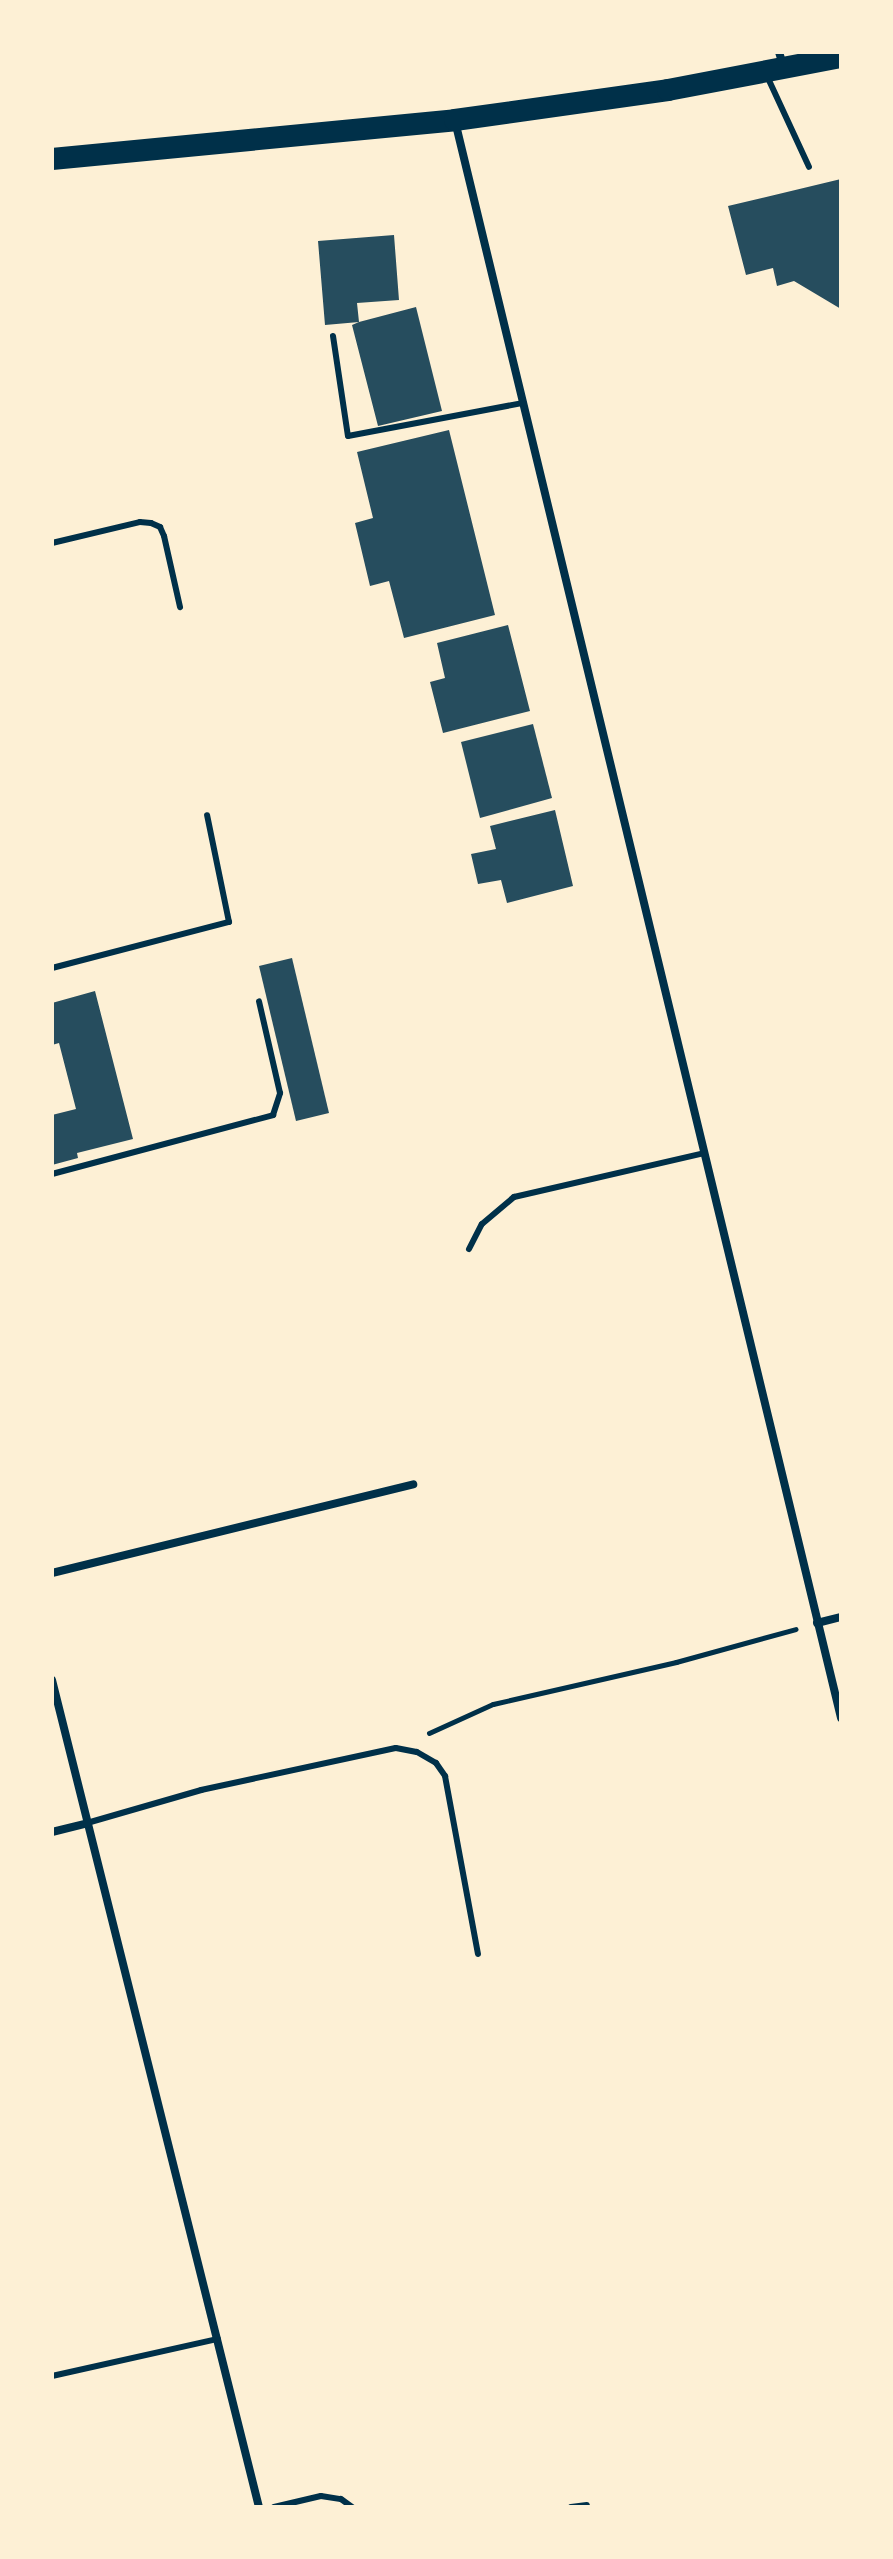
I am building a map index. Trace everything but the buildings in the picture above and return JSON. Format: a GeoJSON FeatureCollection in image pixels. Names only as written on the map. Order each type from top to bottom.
{"type":"FeatureCollection","features":[{"type":"Feature","properties":{"kind":"highway"},"geometry":{"type":"LineString","coordinates":[[52,159],[455,120],[776,64],[841,57]]}},
{"type":"Feature","properties":{"kind":"street"},"geometry":{"type":"LineString","coordinates":[[455,120],[841,1718]]}},
{"type":"Feature","properties":{"kind":"street"},"geometry":{"type":"LineString","coordinates":[[52,1573],[413,1484]]}},
{"type":"Feature","properties":{"kind":"street"},"geometry":{"type":"LineString","coordinates":[[817,1623],[841,1617]]}},
{"type":"Feature","properties":{"kind":"street"},"geometry":{"type":"LineString","coordinates":[[52,1680],[259,2507]]}},
{"type":"Feature","properties":{"kind":"street"},"geometry":{"type":"LineString","coordinates":[[52,1832],[87,1823]]}},
{"type":"Feature","properties":{"kind":"lane"},"geometry":{"type":"LineString","coordinates":[[776,64],[809,167]]}},
{"type":"Feature","properties":{"kind":"lane"},"geometry":{"type":"LineString","coordinates":[[333,336],[348,436],[522,403]]}},
{"type":"Feature","properties":{"kind":"lane"},"geometry":{"type":"LineString","coordinates":[[52,543],[140,522],[151,523],[164,536],[180,607]]}},
{"type":"Feature","properties":{"kind":"lane"},"geometry":{"type":"LineString","coordinates":[[52,968],[229,922],[207,815]]}},
{"type":"Feature","properties":{"kind":"lane"},"geometry":{"type":"LineString","coordinates":[[52,1174],[273,1115],[280,1093],[259,1001]]}},
{"type":"Feature","properties":{"kind":"lane"},"geometry":{"type":"LineString","coordinates":[[469,1249],[482,1224],[514,1197],[704,1153]]}},
{"type":"Feature","properties":{"kind":"lane"},"geometry":{"type":"LineString","coordinates":[[87,1823],[201,1790],[396,1748],[417,1752],[436,1763],[445,1776],[478,1954]]}},
{"type":"Feature","properties":{"kind":"lane"},"geometry":{"type":"LineString","coordinates":[[52,2376],[218,2339]]}},
{"type":"Feature","properties":{"kind":"lane"},"geometry":{"type":"LineString","coordinates":[[274,2507],[321,2496],[341,2499],[352,2507]]}},
{"type":"Feature","properties":{"kind":"lane"},"geometry":{"type":"LineString","coordinates":[[571,2507],[587,2505]]}},
{"type":"Feature","properties":{"kind":"path"},"geometry":{"type":"LineString","coordinates":[[396,1748],[493,1704],[676,1662],[817,1623]]}}]}
